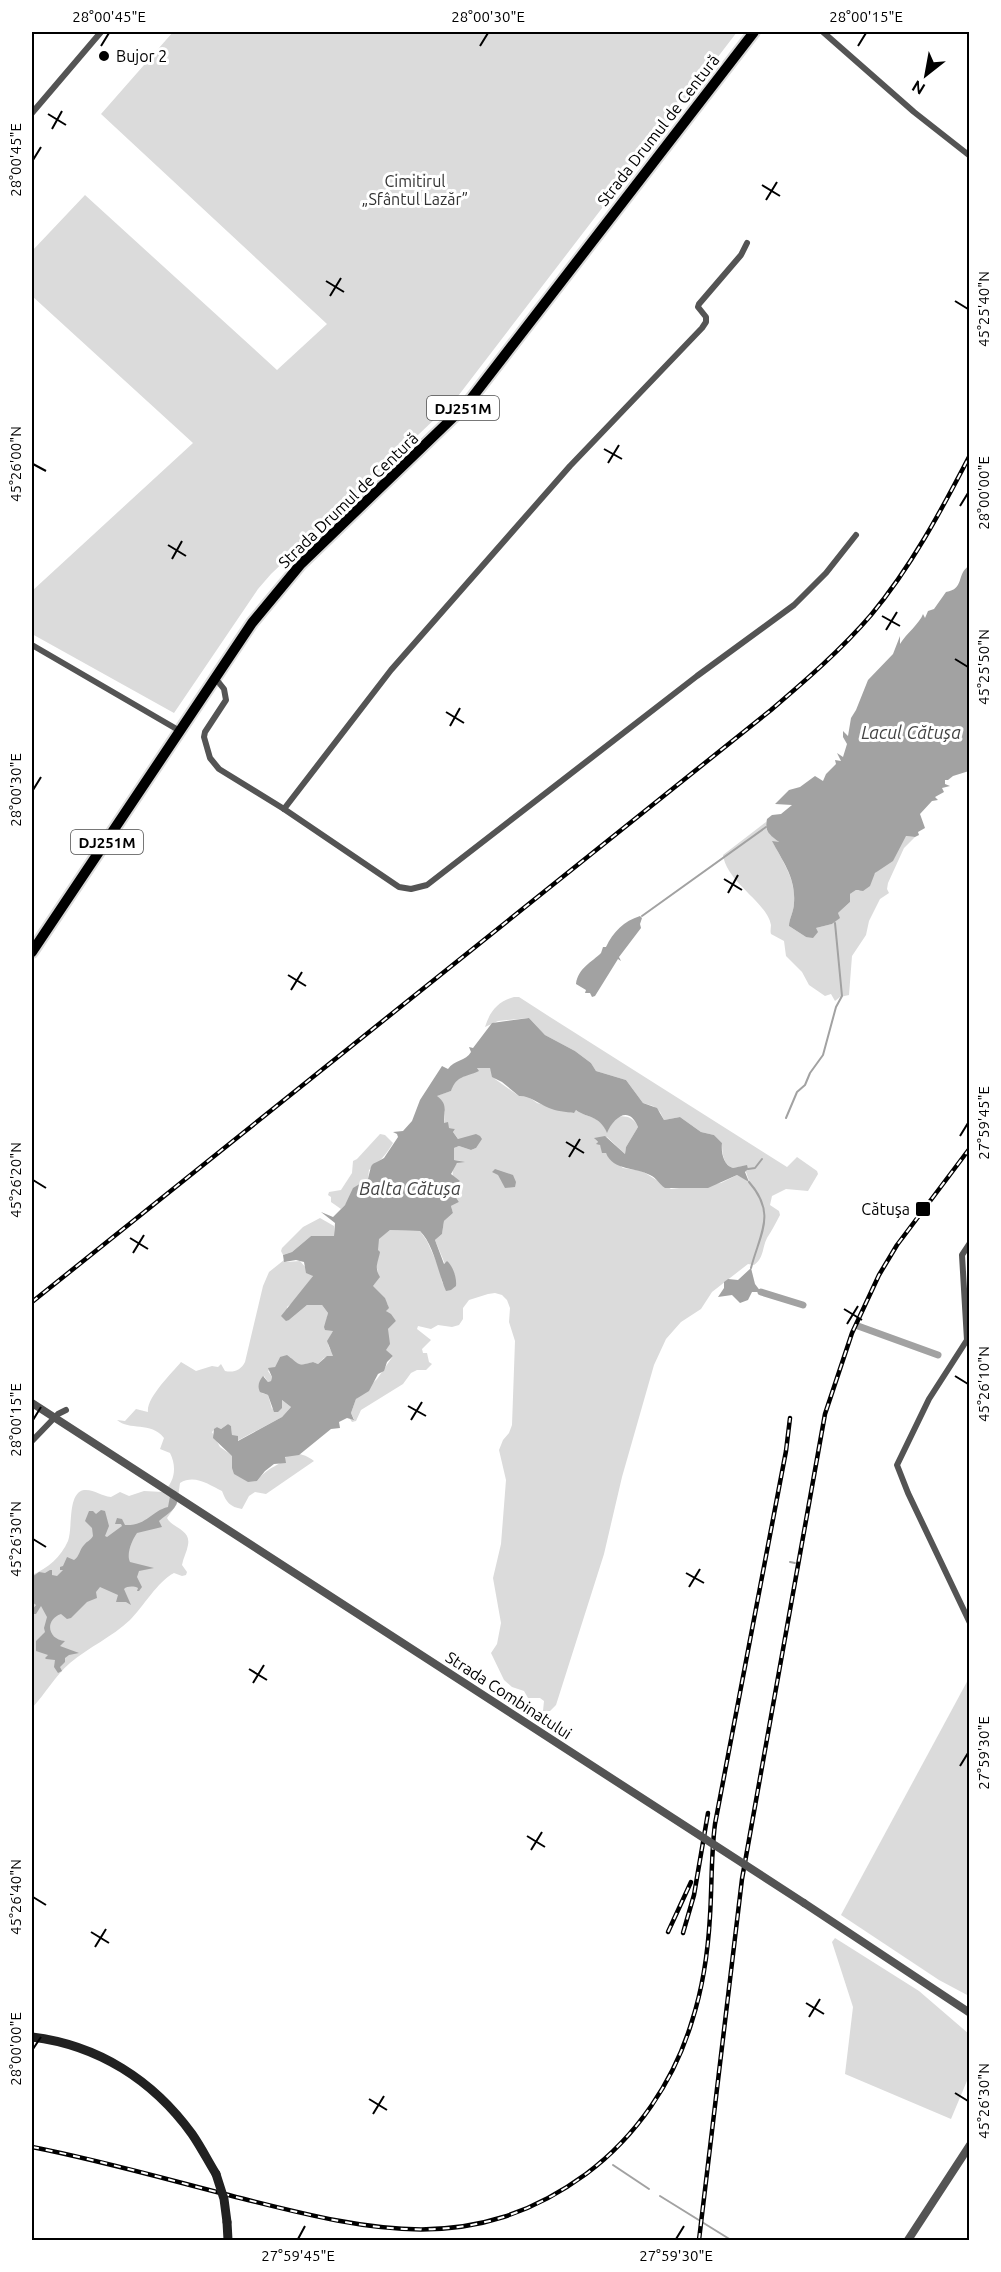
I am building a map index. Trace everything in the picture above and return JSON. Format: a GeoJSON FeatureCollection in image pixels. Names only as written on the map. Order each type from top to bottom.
{"type":"FeatureCollection","features":[{"type":"Feature","properties":{"kind":"highway","name":"Strada Drumul de Centură"},"geometry":{"type":"LineString","coordinates":[[32,952],[252,623],[300,565],[467,404],[754,32]]}},
{"type":"Feature","properties":{"kind":"main road"},"geometry":{"type":"LineString","coordinates":[[32,2037],[86,2049],[130,2072],[166,2102],[193,2136],[216,2174],[224,2199],[228,2241]]}},
{"type":"Feature","properties":{"kind":"street"},"geometry":{"type":"LineString","coordinates":[[32,113],[101,32]]}},
{"type":"Feature","properties":{"kind":"street"},"geometry":{"type":"LineString","coordinates":[[823,32],[914,112],[969,156]]}},
{"type":"Feature","properties":{"kind":"street"},"geometry":{"type":"LineString","coordinates":[[284,809],[391,670],[570,466],[702,328],[706,317],[698,307],[699,304],[741,255],[747,243]]}},
{"type":"Feature","properties":{"kind":"street"},"geometry":{"type":"LineString","coordinates":[[216,679],[224,689],[226,700],[205,732],[204,741],[210,758],[219,769],[284,809],[399,887],[411,889],[427,885],[688,683],[794,605],[826,573],[856,535]]}},
{"type":"Feature","properties":{"kind":"street"},"geometry":{"type":"LineString","coordinates":[[32,645],[180,731]]}},
{"type":"Feature","properties":{"kind":"street"},"geometry":{"type":"LineString","coordinates":[[969,1243],[962,1255],[967,1340],[929,1399],[897,1465],[969,1623]]}},
{"type":"Feature","properties":{"kind":"street","name":"Strada Combinatului"},"geometry":{"type":"LineString","coordinates":[[32,1402],[804,1903],[969,2013]]}},
{"type":"Feature","properties":{"kind":"street"},"geometry":{"type":"LineString","coordinates":[[32,1441],[58,1414],[66,1410]]}},
{"type":"Feature","properties":{"kind":"street"},"geometry":{"type":"LineString","coordinates":[[908,2241],[969,2145]]}},
{"type":"Feature","properties":{"kind":"green space","name":"Cimitirul „Sfântul Lazăr”"},"geometry":{"type":"Polygon","coordinates":[[[173,32],[737,32],[455,400],[271,574],[258,589],[174,713],[32,634],[32,591],[193,443],[32,296],[32,251],[85,195],[277,370],[327,324],[101,114],[173,32]]]}},
{"type":"Feature","properties":{"kind":"green space"},"geometry":{"type":"Polygon","coordinates":[[[766,822],[768,832],[780,843],[773,842],[793,886],[794,906],[789,926],[806,937],[816,928],[832,924],[839,918],[838,913],[850,902],[850,894],[856,890],[859,891],[879,869],[893,860],[905,836],[915,837],[904,848],[888,883],[889,893],[880,899],[869,921],[866,935],[852,956],[849,995],[835,1001],[831,994],[825,996],[809,985],[802,972],[786,956],[784,941],[771,934],[771,925],[762,908],[732,875],[726,865],[723,855],[766,822]]]}},
{"type":"Feature","properties":{"kind":"green space"},"geometry":{"type":"Polygon","coordinates":[[[519,997],[787,1167],[797,1157],[818,1174],[808,1191],[786,1189],[772,1196],[770,1205],[779,1211],[780,1215],[767,1238],[760,1259],[754,1265],[748,1264],[712,1292],[701,1309],[681,1322],[666,1339],[654,1365],[622,1477],[604,1554],[556,1705],[550,1711],[543,1711],[544,1701],[540,1698],[528,1698],[524,1691],[512,1687],[504,1680],[491,1653],[497,1644],[501,1623],[493,1578],[501,1544],[506,1480],[499,1450],[512,1425],[515,1341],[509,1322],[510,1308],[502,1295],[488,1294],[469,1300],[463,1308],[463,1319],[459,1325],[452,1327],[438,1325],[431,1329],[418,1326],[417,1329],[431,1340],[422,1349],[423,1353],[427,1353],[429,1362],[432,1364],[426,1370],[411,1373],[403,1384],[361,1410],[356,1421],[352,1422],[350,1419],[354,1419],[351,1413],[356,1399],[377,1379],[393,1356],[385,1350],[388,1329],[396,1321],[386,1311],[388,1305],[372,1287],[379,1278],[376,1263],[378,1239],[390,1230],[420,1231],[427,1241],[446,1288],[455,1276],[449,1263],[445,1264],[435,1240],[442,1234],[444,1221],[453,1213],[451,1206],[459,1202],[451,1190],[454,1167],[461,1161],[454,1160],[454,1148],[459,1146],[471,1150],[476,1148],[471,1136],[459,1140],[453,1132],[455,1129],[448,1128],[444,1124],[445,1112],[436,1096],[451,1091],[453,1083],[470,1070],[486,1067],[490,1068],[495,1079],[519,1096],[526,1095],[537,1103],[573,1113],[576,1110],[597,1120],[607,1132],[616,1117],[632,1119],[638,1127],[626,1147],[625,1154],[607,1137],[595,1139],[606,1153],[623,1168],[642,1171],[671,1189],[721,1183],[737,1175],[749,1181],[744,1166],[733,1168],[727,1164],[722,1143],[714,1135],[701,1132],[680,1117],[664,1120],[653,1106],[643,1103],[626,1080],[596,1071],[591,1063],[575,1051],[545,1035],[529,1018],[498,1021],[485,1027],[495,1008],[503,1001],[519,997]]]}},
{"type":"Feature","properties":{"kind":"green space"},"geometry":{"type":"Polygon","coordinates":[[[380,1134],[385,1135],[393,1143],[369,1170],[368,1179],[341,1209],[331,1202],[329,1192],[341,1190],[352,1173],[353,1161],[380,1134]]]}},
{"type":"Feature","properties":{"kind":"green space"},"geometry":{"type":"Polygon","coordinates":[[[320,1218],[334,1226],[334,1236],[311,1236],[292,1252],[283,1255],[282,1248],[303,1227],[320,1218]]]}},
{"type":"Feature","properties":{"kind":"green space"},"geometry":{"type":"Polygon","coordinates":[[[284,1260],[287,1262],[300,1261],[313,1276],[297,1299],[287,1307],[289,1320],[307,1305],[322,1305],[328,1313],[326,1322],[334,1330],[328,1342],[333,1356],[324,1358],[318,1364],[313,1362],[298,1364],[290,1357],[280,1357],[275,1367],[268,1371],[272,1377],[271,1381],[268,1382],[264,1376],[262,1393],[268,1395],[272,1409],[282,1400],[291,1407],[282,1417],[237,1441],[232,1436],[231,1426],[228,1424],[221,1429],[217,1427],[212,1432],[220,1447],[233,1456],[232,1463],[257,1481],[290,1455],[301,1454],[314,1461],[266,1494],[255,1492],[249,1496],[242,1509],[231,1505],[222,1491],[207,1483],[191,1480],[180,1483],[177,1504],[167,1518],[187,1536],[187,1548],[182,1565],[187,1572],[186,1575],[174,1573],[168,1577],[130,1620],[65,1668],[32,1708],[32,1575],[53,1561],[65,1547],[75,1497],[84,1490],[111,1497],[120,1492],[129,1496],[144,1491],[163,1492],[170,1484],[174,1474],[170,1453],[160,1449],[164,1438],[159,1433],[117,1420],[125,1421],[136,1409],[148,1412],[148,1406],[155,1393],[181,1362],[196,1371],[212,1366],[218,1367],[221,1364],[228,1372],[241,1367],[245,1362],[263,1286],[269,1272],[284,1260]]]}},
{"type":"Feature","properties":{"kind":"green space"},"geometry":{"type":"Polygon","coordinates":[[[969,1678],[969,1996],[939,1980],[841,1915],[969,1678]]]}},
{"type":"Feature","properties":{"kind":"green space"},"geometry":{"type":"Polygon","coordinates":[[[835,1938],[919,1991],[969,2034],[969,2076],[951,2119],[845,2074],[853,2007],[832,1942],[835,1938]]]}},
{"type":"Feature","properties":{"kind":"water","name":"Lacul Cătușa"},"geometry":{"type":"Polygon","coordinates":[[[969,566],[969,771],[945,780],[945,784],[950,786],[942,788],[944,792],[935,797],[938,800],[932,801],[920,814],[925,828],[915,837],[906,836],[893,861],[875,873],[870,886],[863,891],[856,890],[850,894],[850,902],[838,913],[840,918],[832,924],[816,928],[818,932],[813,938],[806,937],[789,926],[794,906],[793,886],[788,870],[772,841],[779,842],[767,830],[767,819],[772,815],[781,814],[792,805],[775,804],[789,790],[800,787],[815,776],[823,781],[826,774],[836,764],[835,760],[841,761],[837,753],[843,757],[847,744],[843,731],[848,736],[851,718],[868,680],[893,654],[900,636],[900,644],[923,614],[925,618],[928,611],[934,609],[946,592],[956,588],[965,569],[969,566]]]}},
{"type":"Feature","properties":{"kind":"water"},"geometry":{"type":"Polygon","coordinates":[[[640,916],[642,918],[641,928],[619,957],[621,961],[618,959],[595,996],[592,997],[590,993],[585,993],[586,990],[576,984],[579,974],[601,953],[603,947],[606,947],[620,928],[640,916]]]}},
{"type":"Feature","properties":{"kind":"water","name":"Balta Cătușa"},"geometry":{"type":"Polygon","coordinates":[[[529,1018],[545,1035],[575,1051],[591,1063],[596,1071],[626,1080],[643,1103],[657,1108],[664,1120],[680,1117],[701,1132],[714,1135],[722,1143],[722,1154],[727,1164],[733,1168],[747,1165],[748,1169],[745,1172],[749,1182],[737,1175],[708,1188],[665,1188],[644,1172],[614,1163],[606,1153],[602,1153],[600,1145],[596,1144],[598,1142],[594,1138],[605,1136],[625,1154],[626,1147],[638,1127],[630,1116],[618,1118],[607,1133],[601,1123],[593,1118],[576,1110],[574,1113],[552,1109],[530,1098],[519,1096],[492,1077],[490,1068],[477,1068],[479,1071],[459,1079],[451,1091],[437,1096],[444,1105],[444,1123],[448,1122],[449,1128],[455,1129],[453,1132],[458,1139],[476,1134],[482,1139],[476,1148],[471,1150],[459,1146],[454,1148],[454,1160],[465,1162],[457,1163],[451,1174],[460,1181],[451,1190],[459,1202],[451,1206],[453,1213],[444,1221],[442,1234],[435,1240],[444,1264],[447,1261],[453,1269],[456,1286],[446,1291],[432,1251],[420,1231],[390,1230],[379,1239],[378,1250],[380,1252],[377,1268],[380,1277],[373,1286],[385,1298],[389,1308],[386,1311],[396,1321],[388,1329],[390,1344],[386,1350],[393,1356],[387,1362],[384,1371],[378,1374],[369,1391],[356,1399],[351,1413],[354,1420],[347,1418],[339,1422],[340,1428],[331,1429],[299,1455],[285,1457],[286,1463],[274,1464],[257,1481],[248,1482],[234,1474],[232,1456],[213,1438],[214,1429],[217,1427],[221,1429],[228,1424],[231,1426],[232,1435],[238,1436],[238,1441],[282,1417],[291,1407],[282,1400],[282,1408],[274,1412],[268,1395],[260,1392],[259,1388],[263,1376],[268,1382],[271,1381],[272,1377],[268,1368],[275,1367],[280,1357],[287,1355],[301,1364],[313,1362],[318,1364],[327,1356],[333,1356],[327,1341],[333,1331],[325,1330],[328,1313],[322,1305],[307,1305],[286,1321],[281,1316],[313,1276],[306,1273],[304,1262],[296,1260],[284,1262],[283,1255],[292,1252],[311,1236],[334,1236],[335,1223],[321,1212],[333,1217],[345,1205],[353,1188],[368,1179],[372,1165],[384,1158],[398,1137],[393,1132],[403,1131],[412,1121],[420,1100],[442,1066],[448,1069],[469,1055],[471,1052],[469,1047],[473,1048],[492,1023],[529,1018]]]}},
{"type":"Feature","properties":{"kind":"water"},"geometry":{"type":"Polygon","coordinates":[[[495,1169],[513,1175],[516,1182],[515,1187],[505,1188],[498,1175],[492,1172],[495,1169]]]}},
{"type":"Feature","properties":{"kind":"water"},"geometry":{"type":"Polygon","coordinates":[[[751,1268],[755,1284],[761,1292],[752,1292],[748,1300],[740,1303],[732,1295],[718,1297],[724,1288],[724,1282],[728,1279],[738,1280],[751,1268]]]}},
{"type":"Feature","properties":{"kind":"water"},"geometry":{"type":"Polygon","coordinates":[[[173,1490],[177,1492],[178,1497],[176,1506],[159,1521],[162,1527],[137,1533],[129,1551],[130,1562],[154,1568],[139,1571],[137,1577],[142,1587],[139,1591],[135,1587],[124,1589],[131,1605],[126,1602],[116,1602],[118,1595],[100,1587],[96,1592],[97,1598],[87,1602],[71,1618],[67,1619],[61,1614],[52,1621],[50,1629],[52,1634],[59,1640],[65,1641],[60,1646],[79,1653],[65,1658],[65,1662],[60,1667],[62,1671],[58,1673],[54,1667],[55,1660],[46,1659],[48,1655],[36,1651],[36,1641],[45,1632],[47,1617],[41,1606],[36,1614],[32,1614],[36,1605],[32,1602],[32,1577],[39,1572],[45,1573],[50,1570],[52,1570],[52,1575],[57,1576],[63,1570],[60,1570],[60,1567],[63,1566],[67,1557],[74,1560],[76,1558],[82,1547],[93,1536],[92,1528],[85,1521],[89,1511],[96,1514],[101,1510],[105,1511],[109,1526],[105,1536],[107,1537],[122,1526],[115,1524],[117,1518],[122,1519],[125,1525],[132,1525],[168,1507],[173,1490]]]}},
{"type":"Feature","properties":{"kind":"waterway"},"geometry":{"type":"LineString","coordinates":[[642,916],[766,827]]}},
{"type":"Feature","properties":{"kind":"waterway"},"geometry":{"type":"LineString","coordinates":[[786,1118],[797,1092],[805,1085],[810,1073],[823,1055],[836,1007],[842,996],[835,923]]}},
{"type":"Feature","properties":{"kind":"waterway"},"geometry":{"type":"LineString","coordinates":[[748,1169],[755,1168],[762,1159]]}},
{"type":"Feature","properties":{"kind":"waterway"},"geometry":{"type":"LineString","coordinates":[[749,1182],[757,1193],[764,1214],[762,1234],[751,1268]]}},
{"type":"Feature","properties":{"kind":"waterway"},"geometry":{"type":"LineString","coordinates":[[761,1292],[803,1305]]}},
{"type":"Feature","properties":{"kind":"waterway"},"geometry":{"type":"LineString","coordinates":[[858,1326],[938,1355]]}},
{"type":"Feature","properties":{"kind":"waterway"},"geometry":{"type":"LineString","coordinates":[[790,1562],[795,1563]]}},
{"type":"Feature","properties":{"kind":"waterway"},"geometry":{"type":"LineString","coordinates":[[613,2165],[649,2189]]}},
{"type":"Feature","properties":{"kind":"waterway"},"geometry":{"type":"LineString","coordinates":[[660,2196],[731,2240]]}},
{"type":"Feature","properties":{"kind":"railway"},"geometry":{"type":"LineString","coordinates":[[32,1302],[771,710],[810,676],[860,628],[886,597],[925,538],[970,455]]}},
{"type":"Feature","properties":{"kind":"railway"},"geometry":{"type":"LineString","coordinates":[[699,2240],[742,1879],[825,1414],[852,1333],[879,1275],[897,1245],[970,1148]]}},
{"type":"Feature","properties":{"kind":"railway"},"geometry":{"type":"LineString","coordinates":[[32,2147],[337,2221],[380,2227],[422,2229],[463,2226],[503,2217],[544,2200],[586,2174],[622,2142],[637,2125],[664,2086],[684,2043],[699,1995],[708,1943],[715,1824],[786,1451],[790,1418]]}},
{"type":"Feature","properties":{"kind":"railway"},"geometry":{"type":"LineString","coordinates":[[683,1933],[694,1895],[708,1813]]}},
{"type":"Feature","properties":{"kind":"railway"},"geometry":{"type":"LineString","coordinates":[[668,1932],[691,1882]]}},
{"type":"Feature","properties":{"kind":"place","name":"Bujor 2"},"geometry":{"type":"Point","coordinates":[104,56]}},
{"type":"Feature","properties":{"kind":"place","name":"Cătuşa"},"geometry":{"type":"Point","coordinates":[923,1209]}}]}
